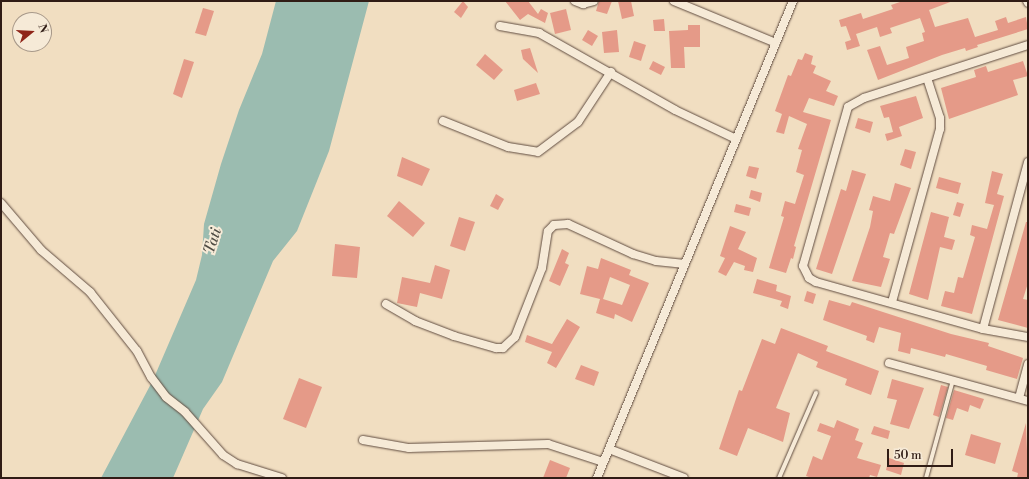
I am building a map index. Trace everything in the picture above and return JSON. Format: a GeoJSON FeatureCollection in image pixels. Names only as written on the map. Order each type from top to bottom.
{"type":"FeatureCollection","features":[{"type":"Feature","properties":{"kind":"street"},"geometry":{"type":"LineString","coordinates":[[575,1],[583,4],[594,1]]}},
{"type":"Feature","properties":{"kind":"street"},"geometry":{"type":"LineString","coordinates":[[674,1],[776,43]]}},
{"type":"Feature","properties":{"kind":"street"},"geometry":{"type":"LineString","coordinates":[[597,478],[793,1]]}},
{"type":"Feature","properties":{"kind":"street"},"geometry":{"type":"LineString","coordinates":[[500,26],[539,33],[611,72],[675,110],[736,139]]}},
{"type":"Feature","properties":{"kind":"street"},"geometry":{"type":"LineString","coordinates":[[1028,45],[864,98],[848,107],[803,260],[805,273],[816,282],[892,302],[983,329],[1028,337]]}},
{"type":"Feature","properties":{"kind":"street"},"geometry":{"type":"LineString","coordinates":[[443,121],[508,147],[538,152],[578,122],[611,72]]}},
{"type":"Feature","properties":{"kind":"street"},"geometry":{"type":"LineString","coordinates":[[892,302],[940,129],[940,118],[927,78]]}},
{"type":"Feature","properties":{"kind":"street"},"geometry":{"type":"LineString","coordinates":[[983,329],[1026,175],[1028,162]]}},
{"type":"Feature","properties":{"kind":"street"},"geometry":{"type":"LineString","coordinates":[[1,203],[41,250],[90,292],[137,350],[151,377],[166,397],[185,412],[223,455],[237,464],[282,478]]}},
{"type":"Feature","properties":{"kind":"street"},"geometry":{"type":"LineString","coordinates":[[386,304],[428,326],[496,348],[503,348],[515,337],[542,268],[548,231],[554,225],[568,224],[633,254],[656,261],[685,264]]}},
{"type":"Feature","properties":{"kind":"street"},"geometry":{"type":"LineString","coordinates":[[889,363],[1028,400]]}},
{"type":"Feature","properties":{"kind":"street"},"geometry":{"type":"LineString","coordinates":[[1019,398],[1028,364]]}},
{"type":"Feature","properties":{"kind":"street"},"geometry":{"type":"LineString","coordinates":[[363,440],[409,448],[548,444],[603,462]]}},
{"type":"Feature","properties":{"kind":"street"},"geometry":{"type":"LineString","coordinates":[[609,449],[684,478]]}},
{"type":"Feature","properties":{"kind":"lane"},"geometry":{"type":"LineString","coordinates":[[926,478],[953,380]]}},
{"type":"Feature","properties":{"kind":"lane"},"geometry":{"type":"LineString","coordinates":[[779,478],[816,392]]}},
{"type":"Feature","properties":{"kind":"water","name":"Tati"},"geometry":{"type":"Polygon","coordinates":[[[276,1],[369,1],[329,151],[297,231],[273,261],[222,382],[203,409],[173,478],[101,478],[153,380],[196,280],[202,255],[204,224],[221,164],[239,110],[262,54],[276,1]]]}},
{"type":"Feature","properties":{"kind":"building"},"geometry":{"type":"Polygon","coordinates":[[[463,1],[468,7],[461,18],[454,12],[463,1]]]}},
{"type":"Feature","properties":{"kind":"building"},"geometry":{"type":"Polygon","coordinates":[[[505,1],[528,1],[538,14],[541,9],[548,13],[545,23],[528,14],[520,20],[505,1]]]}},
{"type":"Feature","properties":{"kind":"building"},"geometry":{"type":"Polygon","coordinates":[[[599,1],[612,1],[607,14],[596,11],[599,1]]]}},
{"type":"Feature","properties":{"kind":"building"},"geometry":{"type":"Polygon","coordinates":[[[618,1],[631,1],[634,16],[622,19],[618,1]]]}},
{"type":"Feature","properties":{"kind":"building"},"geometry":{"type":"Polygon","coordinates":[[[903,1],[953,1],[929,10],[935,27],[968,18],[975,37],[998,30],[995,21],[1006,17],[1008,23],[1026,17],[1028,29],[977,45],[978,47],[966,51],[965,48],[942,55],[878,80],[867,50],[880,46],[887,65],[909,58],[906,47],[924,41],[922,33],[925,32],[920,18],[890,28],[892,33],[880,37],[877,27],[856,34],[860,46],[847,50],[845,42],[851,40],[846,26],[841,27],[839,20],[861,13],[863,19],[893,9],[891,5],[903,1]]]}},
{"type":"Feature","properties":{"kind":"building"},"geometry":{"type":"Polygon","coordinates":[[[203,8],[214,11],[206,36],[195,33],[203,8]]]}},
{"type":"Feature","properties":{"kind":"building"},"geometry":{"type":"Polygon","coordinates":[[[566,9],[571,30],[555,34],[550,13],[566,9]]]}},
{"type":"Feature","properties":{"kind":"building"},"geometry":{"type":"Polygon","coordinates":[[[664,19],[665,31],[654,31],[653,20],[664,19]]]}},
{"type":"Feature","properties":{"kind":"building"},"geometry":{"type":"Polygon","coordinates":[[[688,25],[700,25],[700,47],[684,47],[685,68],[671,68],[669,31],[688,30],[688,25]]]}},
{"type":"Feature","properties":{"kind":"building"},"geometry":{"type":"Polygon","coordinates":[[[588,30],[598,36],[592,46],[582,40],[588,30]]]}},
{"type":"Feature","properties":{"kind":"building"},"geometry":{"type":"Polygon","coordinates":[[[617,30],[619,52],[604,53],[602,32],[617,30]]]}},
{"type":"Feature","properties":{"kind":"building"},"geometry":{"type":"Polygon","coordinates":[[[634,41],[646,45],[641,61],[629,57],[634,41]]]}},
{"type":"Feature","properties":{"kind":"building"},"geometry":{"type":"Polygon","coordinates":[[[530,48],[538,73],[523,59],[521,50],[530,48]]]}},
{"type":"Feature","properties":{"kind":"building"},"geometry":{"type":"Polygon","coordinates":[[[805,53],[813,56],[811,64],[816,66],[813,73],[831,81],[826,91],[838,96],[834,106],[809,98],[803,112],[831,120],[794,246],[796,247],[793,259],[791,258],[786,273],[769,268],[784,217],[781,216],[785,201],[795,204],[804,175],[796,172],[802,150],[798,149],[807,124],[789,116],[784,134],[776,132],[782,114],[775,111],[788,75],[791,76],[798,59],[802,60],[805,53]]]}},
{"type":"Feature","properties":{"kind":"building"},"geometry":{"type":"Polygon","coordinates":[[[485,54],[503,70],[494,80],[476,65],[485,54]]]}},
{"type":"Feature","properties":{"kind":"building"},"geometry":{"type":"Polygon","coordinates":[[[184,59],[194,62],[182,98],[173,94],[184,59]]]}},
{"type":"Feature","properties":{"kind":"building"},"geometry":{"type":"Polygon","coordinates":[[[653,61],[665,67],[661,75],[649,69],[653,61]]]}},
{"type":"Feature","properties":{"kind":"building"},"geometry":{"type":"Polygon","coordinates":[[[1023,61],[1028,76],[1013,80],[1018,95],[949,119],[941,88],[976,77],[974,70],[986,66],[988,72],[1023,61]]]}},
{"type":"Feature","properties":{"kind":"building"},"geometry":{"type":"Polygon","coordinates":[[[536,83],[540,94],[517,101],[514,90],[536,83]]]}},
{"type":"Feature","properties":{"kind":"building"},"geometry":{"type":"Polygon","coordinates":[[[916,96],[923,118],[899,127],[902,136],[887,141],[885,134],[893,132],[889,117],[884,118],[880,106],[916,96]]]}},
{"type":"Feature","properties":{"kind":"building"},"geometry":{"type":"Polygon","coordinates":[[[858,118],[873,122],[870,133],[855,128],[858,118]]]}},
{"type":"Feature","properties":{"kind":"building"},"geometry":{"type":"Polygon","coordinates":[[[905,149],[916,152],[911,169],[900,165],[905,149]]]}},
{"type":"Feature","properties":{"kind":"building"},"geometry":{"type":"Polygon","coordinates":[[[402,157],[430,169],[422,186],[397,176],[402,157]]]}},
{"type":"Feature","properties":{"kind":"building"},"geometry":{"type":"Polygon","coordinates":[[[749,166],[759,168],[756,179],[746,176],[749,166]]]}},
{"type":"Feature","properties":{"kind":"building"},"geometry":{"type":"Polygon","coordinates":[[[852,170],[866,174],[832,274],[816,269],[841,189],[846,191],[852,170]]]}},
{"type":"Feature","properties":{"kind":"building"},"geometry":{"type":"Polygon","coordinates":[[[992,171],[1003,174],[997,194],[1004,196],[972,314],[941,306],[945,291],[954,293],[958,277],[963,278],[975,237],[970,235],[972,225],[987,229],[994,205],[985,203],[992,171]]]}},
{"type":"Feature","properties":{"kind":"building"},"geometry":{"type":"Polygon","coordinates":[[[939,177],[961,183],[958,194],[936,188],[939,177]]]}},
{"type":"Feature","properties":{"kind":"building"},"geometry":{"type":"Polygon","coordinates":[[[895,183],[911,188],[894,234],[890,233],[883,257],[890,259],[881,287],[852,281],[870,227],[873,211],[869,210],[873,196],[890,201],[895,183]]]}},
{"type":"Feature","properties":{"kind":"building"},"geometry":{"type":"Polygon","coordinates":[[[751,190],[762,193],[760,202],[749,198],[751,190]]]}},
{"type":"Feature","properties":{"kind":"building"},"geometry":{"type":"Polygon","coordinates":[[[496,194],[504,199],[498,210],[490,206],[496,194]]]}},
{"type":"Feature","properties":{"kind":"building"},"geometry":{"type":"Polygon","coordinates":[[[399,201],[425,223],[413,237],[387,216],[399,201]]]}},
{"type":"Feature","properties":{"kind":"building"},"geometry":{"type":"Polygon","coordinates":[[[957,202],[964,204],[960,217],[953,215],[957,202]]]}},
{"type":"Feature","properties":{"kind":"building"},"geometry":{"type":"Polygon","coordinates":[[[736,204],[751,208],[749,216],[734,212],[736,204]]]}},
{"type":"Feature","properties":{"kind":"building"},"geometry":{"type":"Polygon","coordinates":[[[931,212],[949,217],[944,237],[955,240],[952,250],[940,247],[928,300],[909,294],[931,212]]]}},
{"type":"Feature","properties":{"kind":"building"},"geometry":{"type":"Polygon","coordinates":[[[459,217],[475,222],[465,251],[450,246],[459,217]]]}},
{"type":"Feature","properties":{"kind":"building"},"geometry":{"type":"Polygon","coordinates":[[[1026,222],[1028,222],[1028,283],[1023,299],[1028,300],[1028,328],[998,320],[1026,222]]]}},
{"type":"Feature","properties":{"kind":"building"},"geometry":{"type":"Polygon","coordinates":[[[730,226],[746,232],[738,249],[757,258],[753,272],[744,270],[745,266],[734,262],[726,276],[718,272],[725,258],[720,256],[730,226]]]}},
{"type":"Feature","properties":{"kind":"building"},"geometry":{"type":"Polygon","coordinates":[[[335,244],[360,247],[357,278],[332,276],[335,244]]]}},
{"type":"Feature","properties":{"kind":"building"},"geometry":{"type":"Polygon","coordinates":[[[562,249],[569,253],[565,263],[569,265],[560,286],[549,281],[562,249]]]}},
{"type":"Feature","properties":{"kind":"building"},"geometry":{"type":"Polygon","coordinates":[[[601,258],[631,270],[629,275],[649,283],[632,322],[615,314],[614,319],[596,313],[600,299],[580,294],[587,266],[598,269],[601,258]],[[610,277],[603,299],[622,305],[630,285],[610,277]]]}},
{"type":"Feature","properties":{"kind":"building"},"geometry":{"type":"Polygon","coordinates":[[[435,265],[450,270],[442,299],[420,293],[417,307],[397,303],[402,277],[430,283],[435,265]]]}},
{"type":"Feature","properties":{"kind":"building"},"geometry":{"type":"Polygon","coordinates":[[[757,279],[777,285],[776,291],[791,296],[788,309],[780,306],[782,301],[753,293],[757,279]]]}},
{"type":"Feature","properties":{"kind":"building"},"geometry":{"type":"Polygon","coordinates":[[[807,291],[816,294],[813,304],[804,301],[807,291]]]}},
{"type":"Feature","properties":{"kind":"building"},"geometry":{"type":"Polygon","coordinates":[[[829,300],[850,306],[852,302],[951,334],[989,343],[988,346],[1023,358],[1017,379],[986,370],[987,366],[946,354],[945,357],[911,348],[910,354],[898,351],[901,333],[879,327],[874,343],[866,340],[867,336],[823,320],[829,300]]]}},
{"type":"Feature","properties":{"kind":"building"},"geometry":{"type":"Polygon","coordinates":[[[567,319],[580,327],[556,368],[547,363],[552,352],[525,342],[527,335],[552,344],[567,319]]]}},
{"type":"Feature","properties":{"kind":"building"},"geometry":{"type":"Polygon","coordinates":[[[781,328],[828,346],[826,351],[879,371],[871,395],[845,385],[847,379],[816,367],[818,362],[798,353],[776,408],[790,413],[783,442],[748,428],[737,456],[719,449],[739,390],[742,391],[762,339],[775,344],[781,328]]]}},
{"type":"Feature","properties":{"kind":"building"},"geometry":{"type":"Polygon","coordinates":[[[581,365],[599,372],[594,386],[575,379],[581,365]]]}},
{"type":"Feature","properties":{"kind":"building"},"geometry":{"type":"Polygon","coordinates":[[[299,378],[322,387],[306,428],[283,419],[299,378]]]}},
{"type":"Feature","properties":{"kind":"building"},"geometry":{"type":"Polygon","coordinates":[[[892,379],[924,388],[909,429],[890,424],[897,400],[887,398],[892,379]]]}},
{"type":"Feature","properties":{"kind":"building"},"geometry":{"type":"Polygon","coordinates":[[[941,385],[948,387],[939,417],[933,415],[941,385]]]}},
{"type":"Feature","properties":{"kind":"building"},"geometry":{"type":"Polygon","coordinates":[[[954,390],[984,399],[980,409],[970,405],[968,412],[957,408],[953,420],[946,418],[954,390]]]}},
{"type":"Feature","properties":{"kind":"building"},"geometry":{"type":"Polygon","coordinates":[[[837,420],[859,429],[855,440],[863,443],[857,458],[881,465],[877,477],[870,475],[869,478],[812,478],[806,476],[813,456],[822,460],[831,436],[817,431],[820,423],[834,428],[837,420]]]}},
{"type":"Feature","properties":{"kind":"building"},"geometry":{"type":"Polygon","coordinates":[[[1026,423],[1028,478],[1017,478],[1018,473],[1012,471],[1026,423]]]}},
{"type":"Feature","properties":{"kind":"building"},"geometry":{"type":"Polygon","coordinates":[[[874,426],[890,431],[888,439],[871,434],[874,426]]]}},
{"type":"Feature","properties":{"kind":"building"},"geometry":{"type":"Polygon","coordinates":[[[971,434],[1001,443],[995,464],[965,455],[971,434]]]}},
{"type":"Feature","properties":{"kind":"building"},"geometry":{"type":"Polygon","coordinates":[[[889,458],[904,463],[901,475],[886,470],[889,458]]]}},
{"type":"Feature","properties":{"kind":"building"},"geometry":{"type":"Polygon","coordinates":[[[550,460],[570,468],[566,478],[543,478],[550,460]]]}}]}
